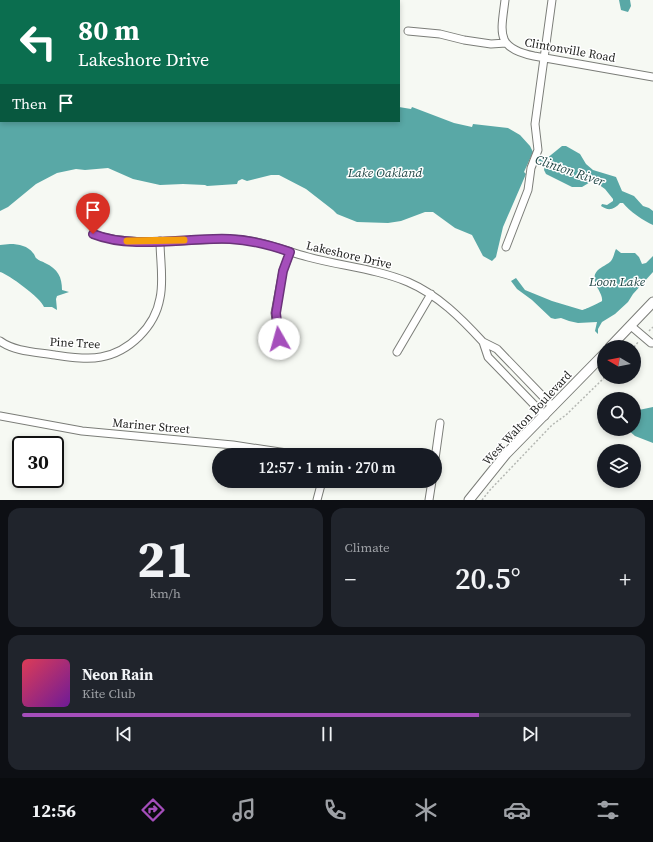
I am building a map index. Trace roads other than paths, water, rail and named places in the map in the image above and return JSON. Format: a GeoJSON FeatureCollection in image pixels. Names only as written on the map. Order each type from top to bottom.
{"type":"FeatureCollection","features":[{"type":"Feature","properties":{"kind":"main road"},"geometry":{"type":"LineString","coordinates":[[617,340],[653,302]]}},
{"type":"Feature","properties":{"kind":"main road","name":"West Walton Boulevard"},"geometry":{"type":"LineString","coordinates":[[469,500],[506,454],[597,361]]}},
{"type":"Feature","properties":{"kind":"street"},"geometry":{"type":"LineString","coordinates":[[408,31],[440,34],[464,40],[491,44],[506,43],[502,32],[505,0]]}},
{"type":"Feature","properties":{"kind":"street"},"geometry":{"type":"LineString","coordinates":[[506,247],[528,190],[531,168],[538,150],[535,124],[552,0]]}},
{"type":"Feature","properties":{"kind":"street","name":"Clintonville Road"},"geometry":{"type":"LineString","coordinates":[[506,43],[521,54],[653,77]]}},
{"type":"Feature","properties":{"kind":"street","name":"Lakeshore Drive"},"geometry":{"type":"LineString","coordinates":[[93,234],[120,240],[160,241],[230,239],[256,242],[323,261],[387,275],[409,282],[431,294],[457,314],[483,342],[497,349],[553,406]]}},
{"type":"Feature","properties":{"kind":"street","name":"Pine Tree"},"geometry":{"type":"LineString","coordinates":[[0,341],[6,346],[60,355],[86,357],[100,357],[114,353],[134,342],[152,320],[160,299],[160,241]]}},
{"type":"Feature","properties":{"kind":"street"},"geometry":{"type":"LineString","coordinates":[[279,339],[276,313],[283,271],[290,252]]}},
{"type":"Feature","properties":{"kind":"street"},"geometry":{"type":"LineString","coordinates":[[397,352],[431,294]]}},
{"type":"Feature","properties":{"kind":"street"},"geometry":{"type":"LineString","coordinates":[[631,326],[651,343],[653,343]]}},
{"type":"Feature","properties":{"kind":"street","name":"Lakeshore Drive"},"geometry":{"type":"LineString","coordinates":[[483,342],[488,357],[544,416]]}},
{"type":"Feature","properties":{"kind":"street","name":"Mariner Street"},"geometry":{"type":"LineString","coordinates":[[0,416],[82,431],[253,448]]}},
{"type":"Feature","properties":{"kind":"street"},"geometry":{"type":"LineString","coordinates":[[437,448],[440,423]]}},
{"type":"Feature","properties":{"kind":"street"},"geometry":{"type":"LineString","coordinates":[[317,500],[320,488]]}},
{"type":"Feature","properties":{"kind":"street"},"geometry":{"type":"LineString","coordinates":[[429,500],[431,488]]}},
{"type":"Feature","properties":{"kind":"water"},"geometry":{"type":"Polygon","coordinates":[[[619,0],[630,0],[631,6],[628,12],[621,10],[619,0]]]}},
{"type":"Feature","properties":{"kind":"water","name":"Lake Oakland"},"geometry":{"type":"Polygon","coordinates":[[[400,107],[411,109],[412,107],[454,123],[472,127],[473,124],[508,128],[520,135],[530,146],[533,152],[524,172],[526,174],[503,227],[496,257],[492,261],[483,256],[472,235],[455,228],[433,212],[425,212],[401,221],[388,223],[357,222],[337,214],[306,189],[279,175],[271,175],[247,181],[242,179],[238,181],[237,184],[207,186],[183,184],[160,185],[133,179],[108,168],[85,170],[76,169],[57,173],[36,184],[8,207],[0,211],[0,122],[400,122],[400,107]]]}},
{"type":"Feature","properties":{"kind":"water"},"geometry":{"type":"Polygon","coordinates":[[[562,146],[566,146],[580,154],[586,164],[593,170],[616,177],[622,191],[634,196],[643,206],[653,211],[653,225],[637,216],[623,203],[620,203],[611,209],[606,209],[601,206],[602,204],[607,205],[613,201],[613,199],[605,189],[595,182],[592,181],[582,187],[572,187],[546,174],[544,170],[546,159],[562,146]]]}},
{"type":"Feature","properties":{"kind":"water"},"geometry":{"type":"Polygon","coordinates":[[[10,244],[26,247],[37,259],[49,265],[56,271],[60,277],[62,290],[69,292],[57,296],[57,310],[52,307],[44,307],[37,298],[24,287],[0,272],[0,245],[10,244]]]}},
{"type":"Feature","properties":{"kind":"water","name":"Loon Lake"},"geometry":{"type":"Polygon","coordinates":[[[616,249],[621,253],[635,253],[639,257],[642,264],[646,263],[653,256],[653,272],[633,294],[628,302],[615,314],[602,322],[598,329],[598,334],[595,331],[597,322],[578,323],[561,318],[551,318],[532,300],[517,289],[511,281],[516,278],[525,290],[552,301],[583,310],[602,301],[595,281],[595,274],[611,261],[616,249]]]}},
{"type":"Feature","properties":{"kind":"water"},"geometry":{"type":"Polygon","coordinates":[[[653,407],[653,443],[635,436],[641,436],[641,410],[653,407]]]}},
{"type":"Feature","properties":{"kind":"waterway","name":"Clinton River"},"geometry":{"type":"LineString","coordinates":[[537,159],[545,162]]}}]}
